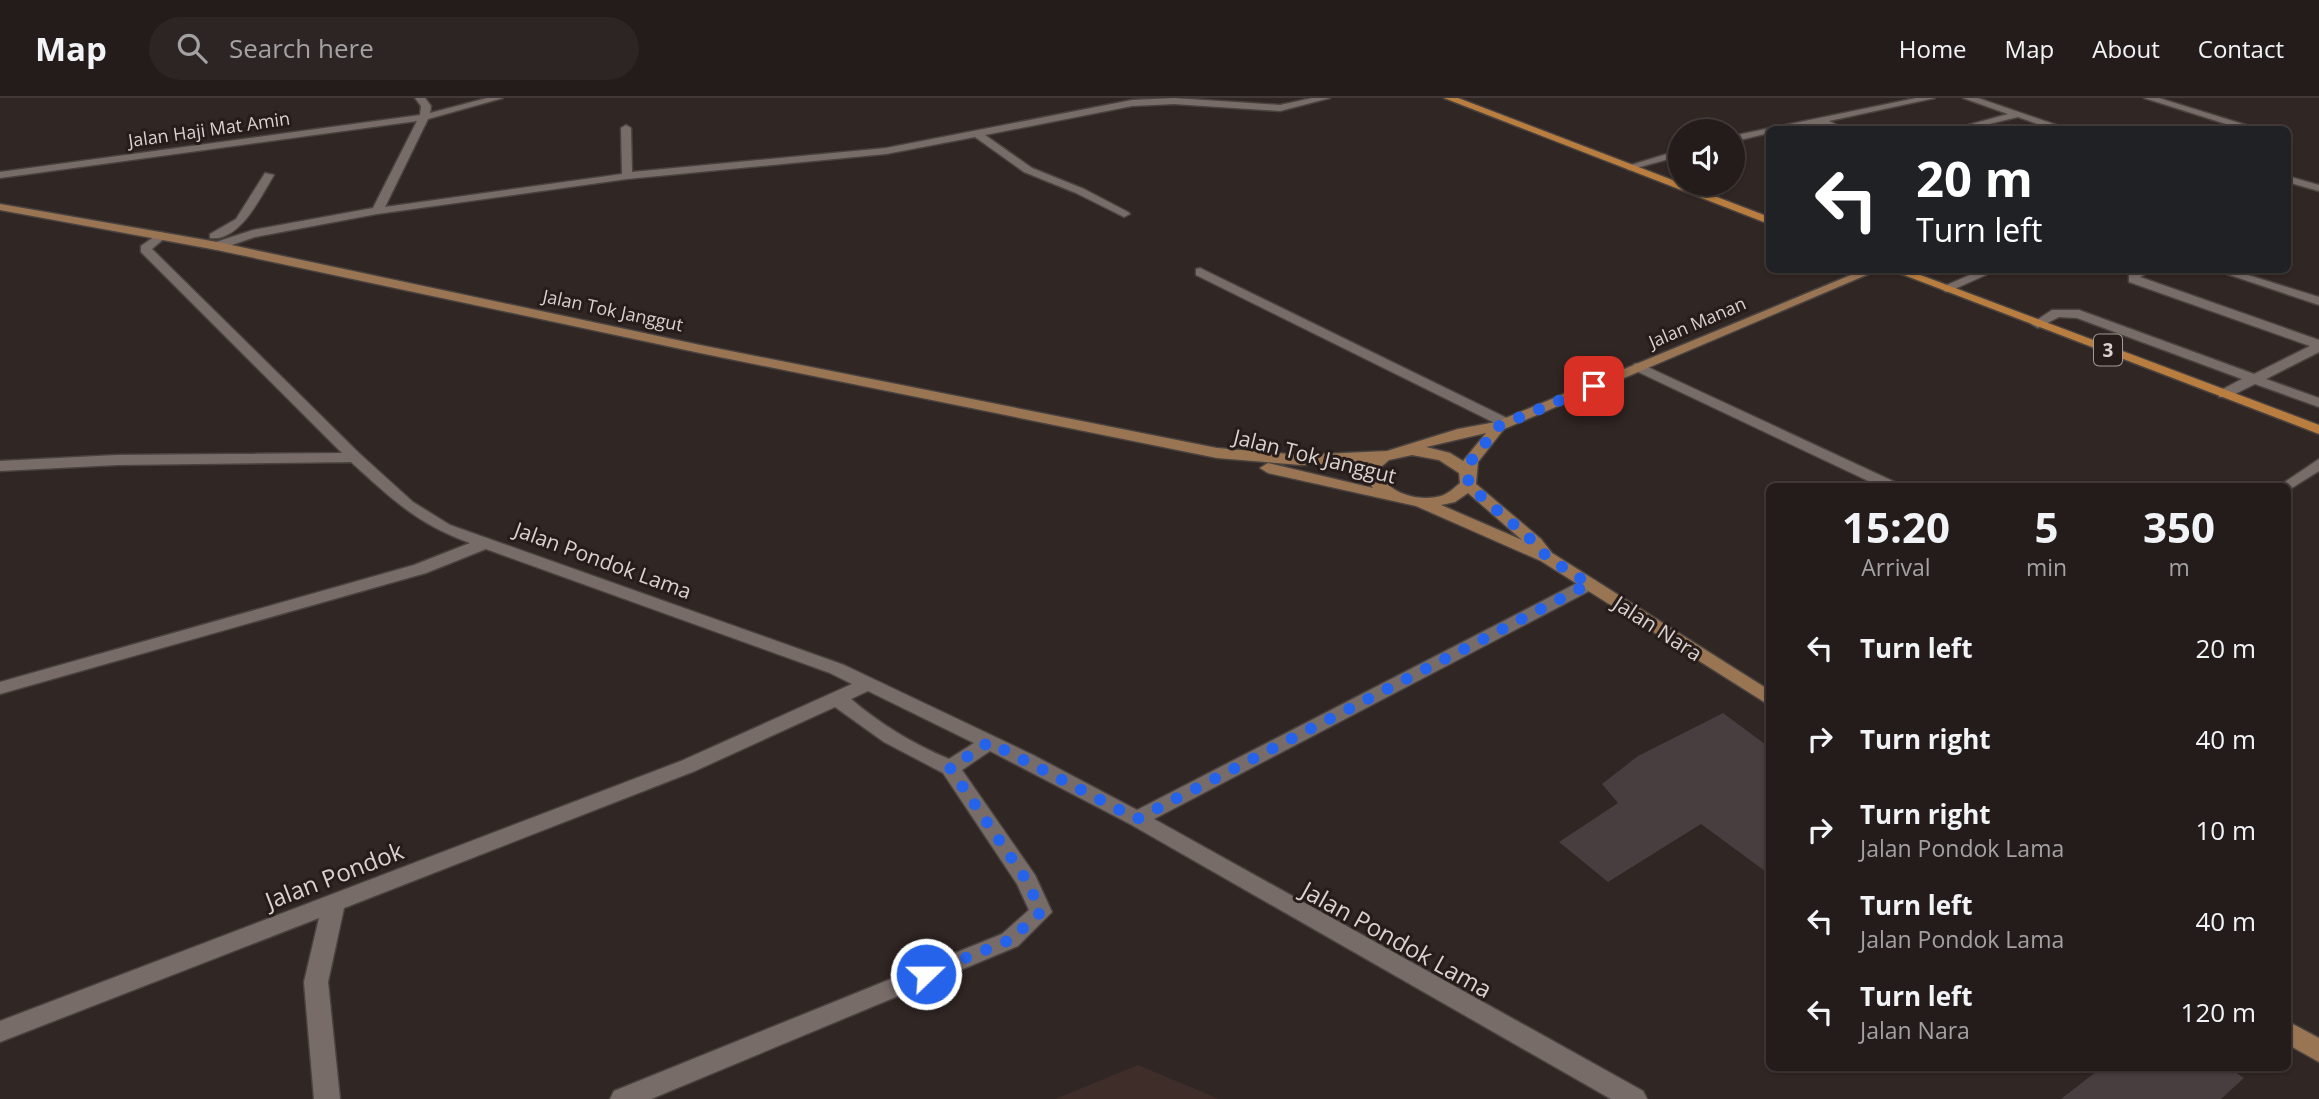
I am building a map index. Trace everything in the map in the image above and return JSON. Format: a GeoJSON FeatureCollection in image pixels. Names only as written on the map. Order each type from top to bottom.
{"type":"FeatureCollection","features":[{"type":"Feature","properties":{"kind":"main road"},"geometry":{"type":"LineString","coordinates":[[1449,98],[1766,219]]}},
{"type":"Feature","properties":{"kind":"main road","name":"Jalan Tok Janggut"},"geometry":{"type":"LineString","coordinates":[[0,207],[217,246],[700,349],[1217,453],[1282,461],[1339,462],[1391,453]]}},
{"type":"Feature","properties":{"kind":"main road","name":"Jalan Manan"},"geometry":{"type":"LineString","coordinates":[[1391,453],[1463,432],[1502,425],[1864,273]]}},
{"type":"Feature","properties":{"kind":"main road","name":"3"},"geometry":{"type":"LineString","coordinates":[[1905,273],[2319,430]]}},
{"type":"Feature","properties":{"kind":"main road","name":"Jalan Manan"},"geometry":{"type":"LineString","coordinates":[[1468,481],[1470,462],[1502,425]]}},
{"type":"Feature","properties":{"kind":"main road","name":"Jalan Nara"},"geometry":{"type":"LineString","coordinates":[[1391,453],[1427,451],[1442,455],[1464,468],[1468,481],[1547,557]]}},
{"type":"Feature","properties":{"kind":"main road","name":"Jalan Tok Janggut"},"geometry":{"type":"LineString","coordinates":[[1217,453],[1251,465],[1411,501]]}},
{"type":"Feature","properties":{"kind":"main road"},"geometry":{"type":"LineString","coordinates":[[1391,453],[1370,469],[1376,486],[1387,494],[1411,501],[1451,499],[1462,493],[1468,481]]}},
{"type":"Feature","properties":{"kind":"main road","name":"Jalan Nara"},"geometry":{"type":"LineString","coordinates":[[1411,501],[1547,557],[1766,697]]}},
{"type":"Feature","properties":{"kind":"main road"},"geometry":{"type":"LineString","coordinates":[[2291,1034],[2319,1051]]}},
{"type":"Feature","properties":{"kind":"street"},"geometry":{"type":"LineString","coordinates":[[377,211],[424,117],[426,106],[420,98]]}},
{"type":"Feature","properties":{"kind":"street","name":"Jalan Haji Mat Amin"},"geometry":{"type":"LineString","coordinates":[[0,175],[424,117],[498,98]]}},
{"type":"Feature","properties":{"kind":"street"},"geometry":{"type":"LineString","coordinates":[[217,246],[253,234],[377,211],[627,176],[863,154],[1132,103],[1174,101],[1280,107],[1325,98]]}},
{"type":"Feature","properties":{"kind":"street"},"geometry":{"type":"LineString","coordinates":[[1789,126],[1930,98]]}},
{"type":"Feature","properties":{"kind":"street"},"geometry":{"type":"LineString","coordinates":[[1968,98],[2054,126]]}},
{"type":"Feature","properties":{"kind":"street"},"geometry":{"type":"LineString","coordinates":[[2149,98],[2244,126]]}},
{"type":"Feature","properties":{"kind":"street"},"geometry":{"type":"LineString","coordinates":[[1976,126],[2019,114]]}},
{"type":"Feature","properties":{"kind":"street"},"geometry":{"type":"LineString","coordinates":[[1816,120],[1832,126]]}},
{"type":"Feature","properties":{"kind":"street"},"geometry":{"type":"LineString","coordinates":[[626,128],[627,176]]}},
{"type":"Feature","properties":{"kind":"street"},"geometry":{"type":"LineString","coordinates":[[1745,136],[1766,131]]}},
{"type":"Feature","properties":{"kind":"street"},"geometry":{"type":"LineString","coordinates":[[975,132],[1028,170],[1080,191],[1124,214]]}},
{"type":"Feature","properties":{"kind":"street"},"geometry":{"type":"LineString","coordinates":[[1629,167],[1668,156]]}},
{"type":"Feature","properties":{"kind":"street"},"geometry":{"type":"LineString","coordinates":[[199,243],[240,221],[269,176]]}},
{"type":"Feature","properties":{"kind":"street"},"geometry":{"type":"LineString","coordinates":[[2291,180],[2319,188]]}},
{"type":"Feature","properties":{"kind":"street","name":"Jalan Pondok Lama"},"geometry":{"type":"LineString","coordinates":[[161,236],[145,249],[355,457],[407,505],[444,528],[800,654],[989,742],[1137,819],[1634,1099]]}},
{"type":"Feature","properties":{"kind":"street"},"geometry":{"type":"LineString","coordinates":[[1200,272],[1502,425]]}},
{"type":"Feature","properties":{"kind":"street"},"geometry":{"type":"LineString","coordinates":[[1946,288],[1984,273]]}},
{"type":"Feature","properties":{"kind":"street"},"geometry":{"type":"LineString","coordinates":[[2138,273],[2133,279],[2319,346]]}},
{"type":"Feature","properties":{"kind":"street"},"geometry":{"type":"LineString","coordinates":[[2230,273],[2319,301]]}},
{"type":"Feature","properties":{"kind":"street"},"geometry":{"type":"LineString","coordinates":[[2038,324],[2057,313],[2079,313],[2319,403]]}},
{"type":"Feature","properties":{"kind":"street"},"geometry":{"type":"LineString","coordinates":[[2224,394],[2319,346]]}},
{"type":"Feature","properties":{"kind":"street"},"geometry":{"type":"LineString","coordinates":[[1639,367],[1885,483]]}},
{"type":"Feature","properties":{"kind":"street"},"geometry":{"type":"LineString","coordinates":[[0,466],[117,460],[355,457]]}},
{"type":"Feature","properties":{"kind":"street"},"geometry":{"type":"LineString","coordinates":[[2291,483],[2319,464]]}},
{"type":"Feature","properties":{"kind":"street"},"geometry":{"type":"LineString","coordinates":[[0,688],[420,569],[485,543]]}},
{"type":"Feature","properties":{"kind":"street"},"geometry":{"type":"LineString","coordinates":[[1137,819],[1589,584]]}},
{"type":"Feature","properties":{"kind":"street","name":"Jalan Pondok"},"geometry":{"type":"LineString","coordinates":[[0,1032],[688,766],[868,684]]}},
{"type":"Feature","properties":{"kind":"street"},"geometry":{"type":"LineString","coordinates":[[623,1099],[1010,940],[1041,912],[1027,881],[950,768],[912,752],[860,719],[837,698]]}},
{"type":"Feature","properties":{"kind":"street"},"geometry":{"type":"LineString","coordinates":[[950,768],[989,742]]}},
{"type":"Feature","properties":{"kind":"street"},"geometry":{"type":"LineString","coordinates":[[327,1099],[316,982],[334,903]]}},
{"type":"Feature","properties":{"kind":"shaded area"},"geometry":{"type":"Polygon","coordinates":[[[1138,1065],[1219,1099],[1055,1099],[1138,1065]]]}},
{"type":"Feature","properties":{"kind":"building"},"geometry":{"type":"Polygon","coordinates":[[[1723,713],[1766,745],[1766,872],[1701,824],[1608,882],[1559,842],[1618,803],[1602,784],[1638,756],[1723,713]]]}},
{"type":"Feature","properties":{"kind":"building"},"geometry":{"type":"Polygon","coordinates":[[[2097,1071],[2234,1071],[2244,1078],[2221,1099],[2061,1099],[2097,1071]]]}},
{"type":"Feature","properties":{"kind":"route"},"geometry":{"type":"LineString","coordinates":[[926,974],[1010,940],[1041,912],[1027,881],[950,768],[989,742],[1137,819],[1589,584],[1547,557],[1535,543],[1468,485],[1470,462],[1499,426],[1594,386]]}}]}
